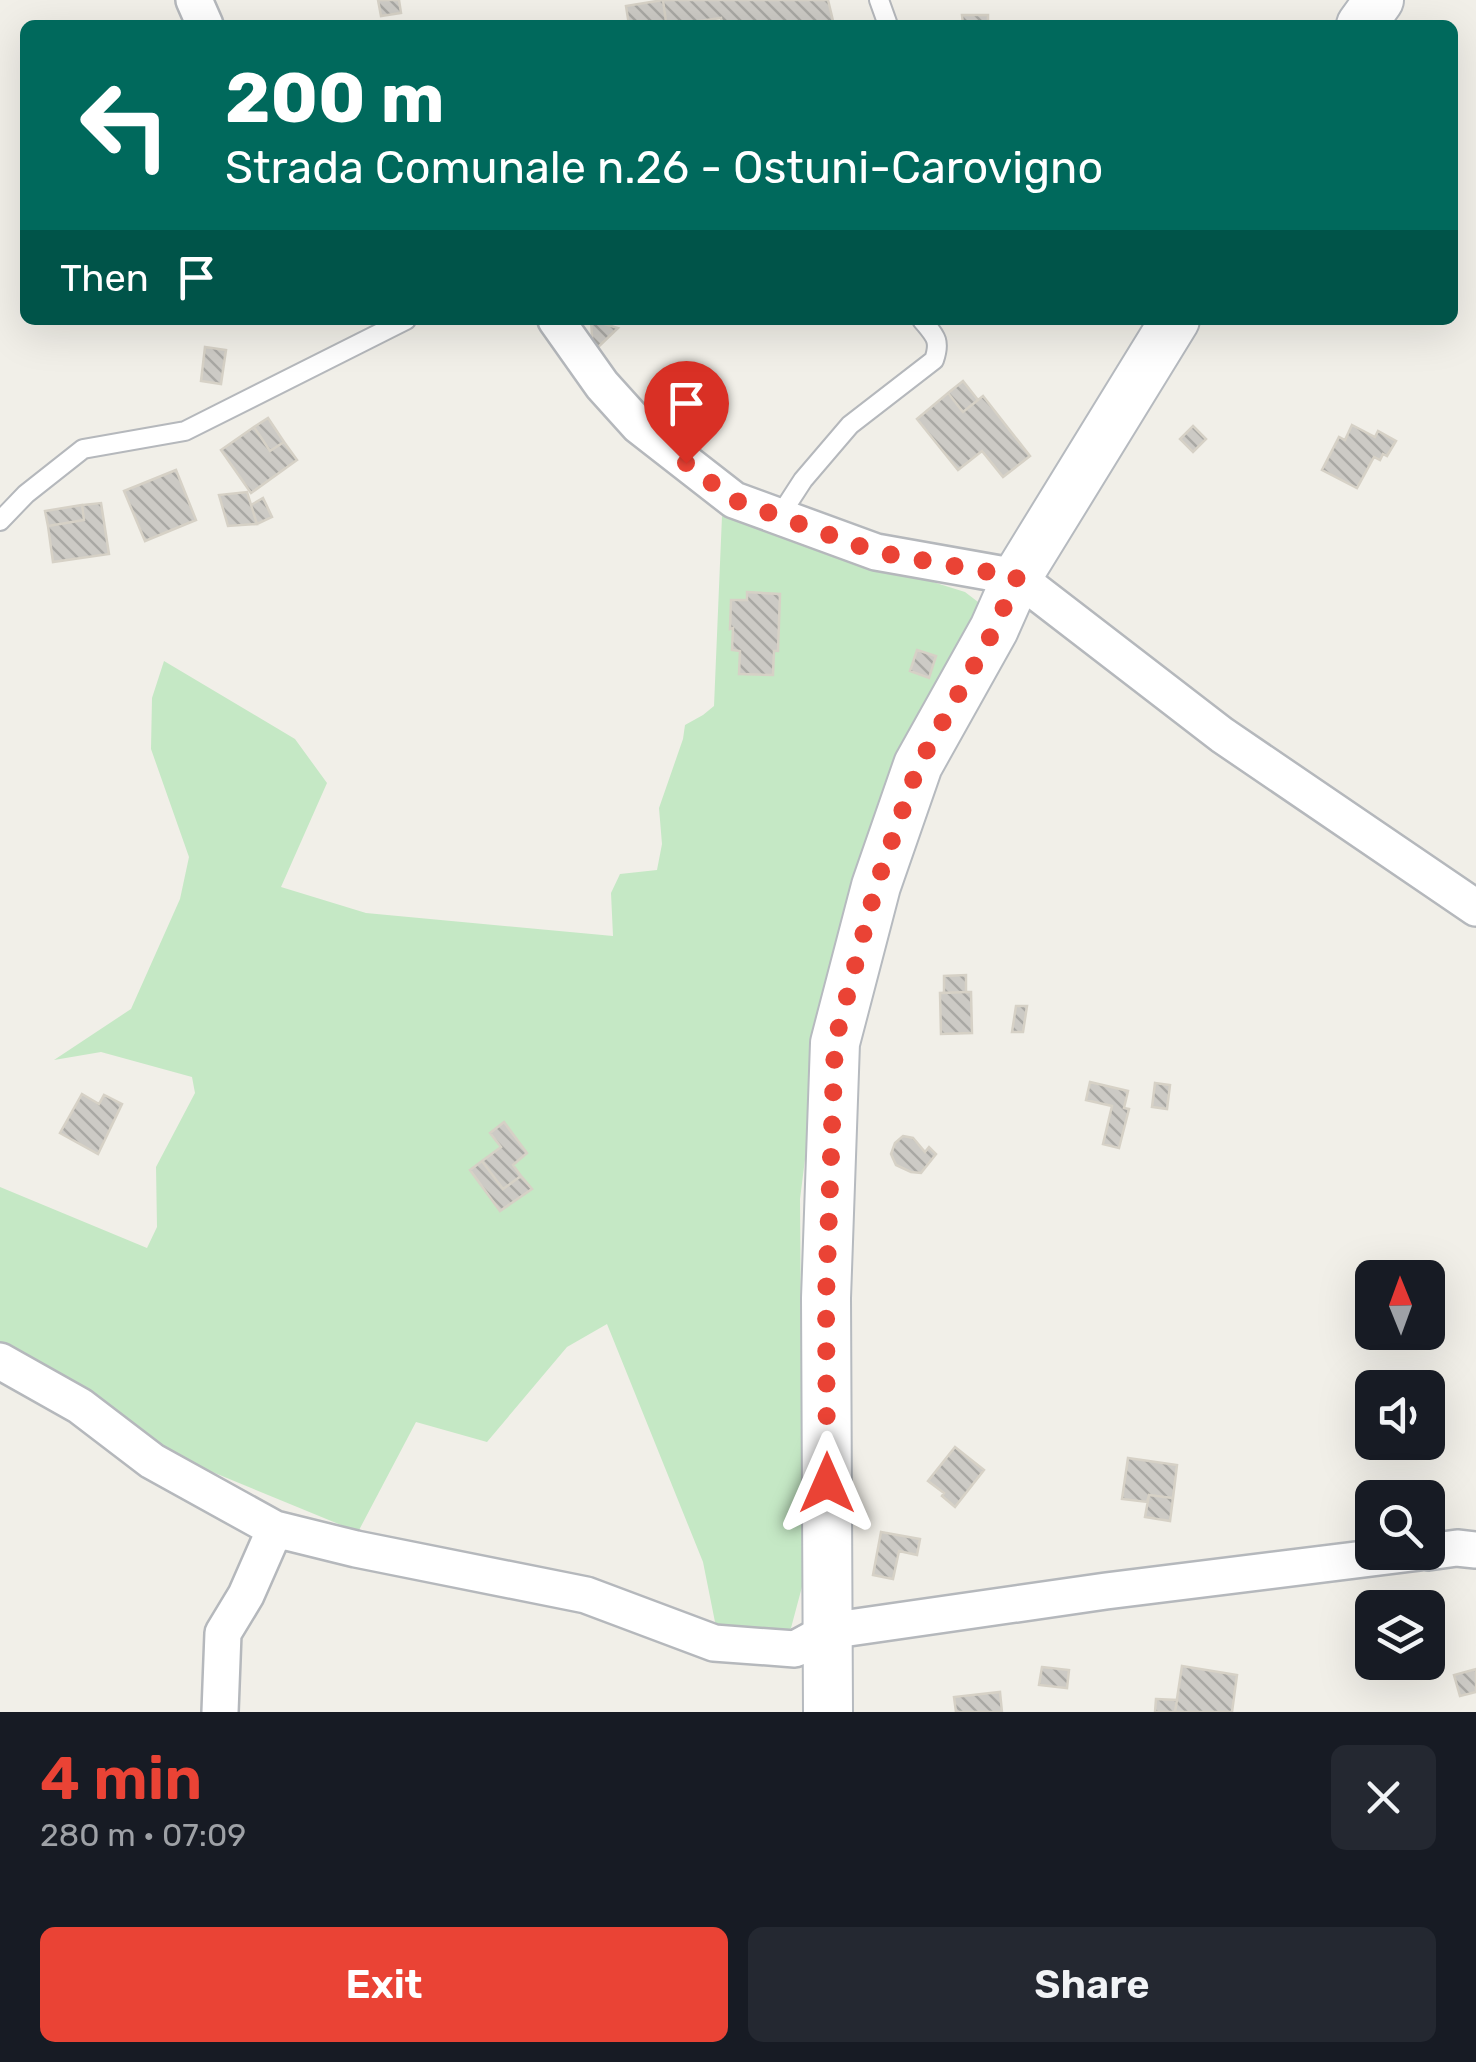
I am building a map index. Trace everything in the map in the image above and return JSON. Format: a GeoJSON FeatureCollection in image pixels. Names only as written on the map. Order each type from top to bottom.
{"type":"FeatureCollection","features":[{"type":"Feature","properties":{"kind":"street"},"geometry":{"type":"LineString","coordinates":[[1364,20],[1379,0]]}},
{"type":"Feature","properties":{"kind":"street"},"geometry":{"type":"LineString","coordinates":[[560,325],[602,385],[639,426],[734,500],[876,552],[1017,577],[1222,735],[1476,908]]}},
{"type":"Feature","properties":{"kind":"street"},"geometry":{"type":"LineString","coordinates":[[828,1712],[811,1640],[835,1042],[876,886],[918,766],[994,630],[1017,577],[1172,325]]}},
{"type":"Feature","properties":{"kind":"street"},"geometry":{"type":"LineString","coordinates":[[0,1361],[80,1406],[152,1461],[275,1529],[586,1595],[714,1643],[811,1640],[1125,1589],[1355,1560]]}},
{"type":"Feature","properties":{"kind":"street"},"geometry":{"type":"LineString","coordinates":[[220,1712],[223,1633],[246,1595],[275,1529]]}},
{"type":"Feature","properties":{"kind":"street"},"geometry":{"type":"LineString","coordinates":[[1445,1550],[1476,1550]]}},
{"type":"Feature","properties":{"kind":"lane"},"geometry":{"type":"LineString","coordinates":[[0,522],[26,494],[82,449],[185,431],[396,325]]}},
{"type":"Feature","properties":{"kind":"lane"},"geometry":{"type":"LineString","coordinates":[[779,517],[802,480],[850,426],[934,360],[938,347],[926,325]]}},
{"type":"Feature","properties":{"kind":"green space"},"geometry":{"type":"Polygon","coordinates":[[[722,516],[965,592],[982,605],[827,984],[800,1199],[803,1583],[791,1628],[785,1634],[725,1633],[715,1622],[703,1562],[607,1324],[567,1347],[487,1442],[416,1422],[358,1532],[159,1450],[63,1376],[0,1343],[0,1187],[147,1248],[157,1227],[156,1167],[195,1093],[192,1077],[101,1052],[54,1060],[131,1009],[180,899],[189,857],[151,749],[152,698],[164,661],[295,739],[327,783],[281,887],[366,913],[613,936],[611,893],[620,874],[657,870],[662,844],[659,808],[685,725],[714,706],[722,516]]]}},
{"type":"Feature","properties":{"kind":"building"},"geometry":{"type":"Polygon","coordinates":[[[378,0],[399,0],[401,13],[381,16],[378,0]]]}},
{"type":"Feature","properties":{"kind":"building"},"geometry":{"type":"Polygon","coordinates":[[[663,0],[828,0],[833,20],[721,18],[666,20],[663,0]]]}},
{"type":"Feature","properties":{"kind":"building"},"geometry":{"type":"Polygon","coordinates":[[[663,0],[666,20],[628,20],[626,6],[663,0]]]}},
{"type":"Feature","properties":{"kind":"building"},"geometry":{"type":"Polygon","coordinates":[[[962,15],[988,15],[988,20],[962,20],[962,15]]]}},
{"type":"Feature","properties":{"kind":"building"},"geometry":{"type":"Polygon","coordinates":[[[591,325],[618,328],[593,352],[591,325]]]}},
{"type":"Feature","properties":{"kind":"building"},"geometry":{"type":"Polygon","coordinates":[[[205,347],[226,350],[221,384],[201,381],[205,347]]]}},
{"type":"Feature","properties":{"kind":"building"},"geometry":{"type":"Polygon","coordinates":[[[963,381],[978,400],[963,412],[948,393],[963,381]]]}},
{"type":"Feature","properties":{"kind":"building"},"geometry":{"type":"Polygon","coordinates":[[[948,393],[963,412],[983,396],[1030,456],[1003,477],[982,451],[958,470],[917,419],[948,393]]]}},
{"type":"Feature","properties":{"kind":"building"},"geometry":{"type":"Polygon","coordinates":[[[268,418],[284,442],[270,451],[254,427],[268,418]]]}},
{"type":"Feature","properties":{"kind":"building"},"geometry":{"type":"Polygon","coordinates":[[[1352,425],[1375,437],[1378,431],[1396,441],[1387,456],[1383,454],[1380,460],[1374,457],[1357,488],[1322,470],[1339,437],[1345,440],[1352,425]]]}},
{"type":"Feature","properties":{"kind":"building"},"geometry":{"type":"Polygon","coordinates":[[[1193,426],[1206,439],[1193,452],[1180,439],[1193,426]]]}},
{"type":"Feature","properties":{"kind":"building"},"geometry":{"type":"Polygon","coordinates":[[[254,427],[270,451],[284,442],[297,460],[251,493],[221,450],[254,427]]]}},
{"type":"Feature","properties":{"kind":"building"},"geometry":{"type":"Polygon","coordinates":[[[176,470],[196,520],[145,541],[124,491],[176,470]]]}},
{"type":"Feature","properties":{"kind":"building"},"geometry":{"type":"Polygon","coordinates":[[[247,492],[257,524],[228,526],[219,495],[247,492]]]}},
{"type":"Feature","properties":{"kind":"building"},"geometry":{"type":"Polygon","coordinates":[[[263,498],[272,517],[257,524],[251,505],[263,498]]]}},
{"type":"Feature","properties":{"kind":"building"},"geometry":{"type":"Polygon","coordinates":[[[101,503],[109,554],[53,562],[48,526],[84,520],[82,505],[101,503]]]}},
{"type":"Feature","properties":{"kind":"building"},"geometry":{"type":"Polygon","coordinates":[[[82,505],[84,520],[48,526],[45,511],[82,505]]]}},
{"type":"Feature","properties":{"kind":"building"},"geometry":{"type":"Polygon","coordinates":[[[747,592],[780,594],[773,675],[739,674],[740,651],[732,650],[731,600],[747,600],[747,592]]]}},
{"type":"Feature","properties":{"kind":"building"},"geometry":{"type":"Polygon","coordinates":[[[917,650],[936,656],[929,678],[910,671],[917,650]]]}},
{"type":"Feature","properties":{"kind":"building"},"geometry":{"type":"Polygon","coordinates":[[[966,975],[966,992],[944,993],[944,976],[966,975]]]}},
{"type":"Feature","properties":{"kind":"building"},"geometry":{"type":"Polygon","coordinates":[[[971,992],[972,1033],[941,1034],[940,993],[971,992]]]}},
{"type":"Feature","properties":{"kind":"building"},"geometry":{"type":"Polygon","coordinates":[[[1016,1006],[1027,1006],[1023,1032],[1012,1032],[1016,1006]]]}},
{"type":"Feature","properties":{"kind":"building"},"geometry":{"type":"Polygon","coordinates":[[[1090,1082],[1128,1091],[1124,1108],[1129,1109],[1119,1148],[1103,1144],[1112,1106],[1086,1100],[1090,1082]]]}},
{"type":"Feature","properties":{"kind":"building"},"geometry":{"type":"Polygon","coordinates":[[[1155,1083],[1170,1085],[1167,1109],[1152,1107],[1155,1083]]]}},
{"type":"Feature","properties":{"kind":"building"},"geometry":{"type":"Polygon","coordinates":[[[82,1094],[99,1104],[104,1095],[122,1104],[98,1154],[60,1133],[82,1094]]]}},
{"type":"Feature","properties":{"kind":"building"},"geometry":{"type":"Polygon","coordinates":[[[504,1122],[527,1153],[513,1165],[521,1176],[503,1189],[482,1161],[501,1147],[490,1133],[504,1122]]]}},
{"type":"Feature","properties":{"kind":"building"},"geometry":{"type":"Polygon","coordinates":[[[903,1136],[913,1138],[925,1152],[929,1147],[936,1154],[921,1173],[896,1165],[891,1154],[903,1136]]]}},
{"type":"Feature","properties":{"kind":"building"},"geometry":{"type":"Polygon","coordinates":[[[482,1161],[503,1189],[521,1176],[532,1189],[500,1211],[470,1170],[482,1161]]]}},
{"type":"Feature","properties":{"kind":"building"},"geometry":{"type":"Polygon","coordinates":[[[955,1447],[984,1470],[955,1507],[928,1481],[955,1447]]]}},
{"type":"Feature","properties":{"kind":"building"},"geometry":{"type":"Polygon","coordinates":[[[1128,1458],[1177,1465],[1173,1498],[1149,1495],[1147,1502],[1122,1499],[1128,1458]]]}},
{"type":"Feature","properties":{"kind":"building"},"geometry":{"type":"Polygon","coordinates":[[[1149,1495],[1173,1498],[1170,1521],[1145,1517],[1149,1495]]]}},
{"type":"Feature","properties":{"kind":"building"},"geometry":{"type":"Polygon","coordinates":[[[881,1532],[920,1539],[917,1555],[899,1551],[893,1579],[873,1575],[881,1532]]]}},
{"type":"Feature","properties":{"kind":"building"},"geometry":{"type":"Polygon","coordinates":[[[1182,1666],[1237,1675],[1232,1712],[1175,1712],[1182,1666]]]}},
{"type":"Feature","properties":{"kind":"building"},"geometry":{"type":"Polygon","coordinates":[[[1042,1667],[1069,1670],[1067,1688],[1039,1685],[1042,1667]]]}},
{"type":"Feature","properties":{"kind":"building"},"geometry":{"type":"Polygon","coordinates":[[[1476,1669],[1476,1692],[1460,1696],[1454,1675],[1476,1669]]]}},
{"type":"Feature","properties":{"kind":"building"},"geometry":{"type":"Polygon","coordinates":[[[1000,1692],[1002,1712],[956,1712],[954,1697],[1000,1692]]]}},
{"type":"Feature","properties":{"kind":"building"},"geometry":{"type":"Polygon","coordinates":[[[1156,1699],[1177,1700],[1175,1712],[1155,1712],[1156,1699]]]}},
{"type":"Feature","properties":{"kind":"route"},"geometry":{"type":"LineString","coordinates":[[686,463],[734,500],[876,552],[1017,577],[994,630],[918,766],[876,886],[835,1042],[826,1298],[827,1483]]}}]}
